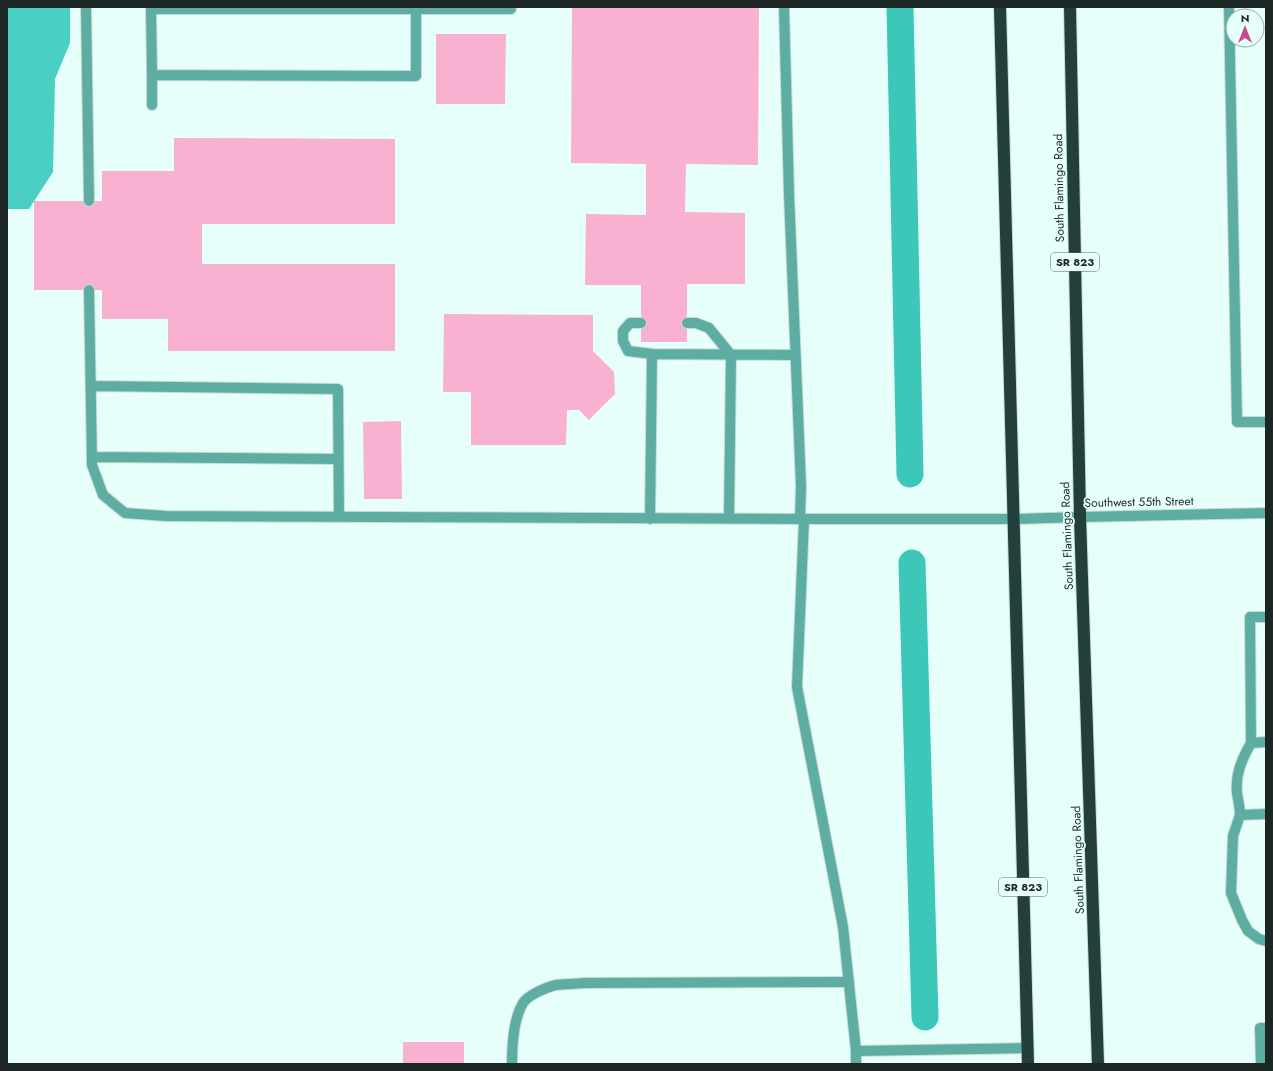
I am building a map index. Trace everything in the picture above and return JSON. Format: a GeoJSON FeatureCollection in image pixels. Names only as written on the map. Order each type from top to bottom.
{"type":"FeatureCollection","features":[{"type":"Feature","properties":{"kind":"highway","name":"SR 823"},"geometry":{"type":"LineString","coordinates":[[1000,7],[1028,1064]]}},
{"type":"Feature","properties":{"kind":"highway","name":"South Flamingo Road"},"geometry":{"type":"LineString","coordinates":[[1070,7],[1080,516],[1098,1064]]}},
{"type":"Feature","properties":{"kind":"street"},"geometry":{"type":"LineString","coordinates":[[86,7],[89,201]]}},
{"type":"Feature","properties":{"kind":"street"},"geometry":{"type":"LineString","coordinates":[[784,7],[795,355],[802,519],[797,687],[843,927],[856,1051],[856,1064]]}},
{"type":"Feature","properties":{"kind":"street"},"geometry":{"type":"LineString","coordinates":[[1229,7],[1237,422],[1266,422]]}},
{"type":"Feature","properties":{"kind":"street"},"geometry":{"type":"LineString","coordinates":[[152,105],[151,8],[511,9]]}},
{"type":"Feature","properties":{"kind":"street"},"geometry":{"type":"LineString","coordinates":[[152,75],[416,76],[416,8]]}},
{"type":"Feature","properties":{"kind":"street","name":"Southwest 55th Street"},"geometry":{"type":"LineString","coordinates":[[89,290],[92,386],[92,465],[103,495],[125,513],[166,516],[1013,520],[1080,516],[1266,513]]}},
{"type":"Feature","properties":{"kind":"street"},"geometry":{"type":"LineString","coordinates":[[641,323],[630,323],[623,332],[623,341],[628,350],[652,354],[795,355]]}},
{"type":"Feature","properties":{"kind":"street"},"geometry":{"type":"LineString","coordinates":[[687,323],[696,323],[709,328],[731,355],[729,519]]}},
{"type":"Feature","properties":{"kind":"street"},"geometry":{"type":"LineString","coordinates":[[650,519],[652,354]]}},
{"type":"Feature","properties":{"kind":"street"},"geometry":{"type":"LineString","coordinates":[[92,386],[338,389],[339,517]]}},
{"type":"Feature","properties":{"kind":"street"},"geometry":{"type":"LineString","coordinates":[[92,457],[338,459]]}},
{"type":"Feature","properties":{"kind":"street"},"geometry":{"type":"LineString","coordinates":[[1266,617],[1250,617],[1251,743],[1243,756],[1238,769],[1237,794],[1240,806],[1240,815],[1233,836],[1231,893],[1248,931],[1259,939],[1266,941]]}},
{"type":"Feature","properties":{"kind":"street"},"geometry":{"type":"LineString","coordinates":[[1251,743],[1266,742]]}},
{"type":"Feature","properties":{"kind":"street"},"geometry":{"type":"LineString","coordinates":[[1240,815],[1266,814]]}},
{"type":"Feature","properties":{"kind":"street"},"geometry":{"type":"LineString","coordinates":[[512,1064],[515,1025],[524,1002],[537,992],[554,985],[584,983],[849,982]]}},
{"type":"Feature","properties":{"kind":"street"},"geometry":{"type":"LineString","coordinates":[[1261,1064],[1260,1028],[1266,1028]]}},
{"type":"Feature","properties":{"kind":"street"},"geometry":{"type":"LineString","coordinates":[[856,1051],[1027,1048]]}},
{"type":"Feature","properties":{"kind":"shaded area"},"geometry":{"type":"Polygon","coordinates":[[[7,7],[70,7],[70,43],[55,79],[53,172],[29,209],[7,209],[7,7]]]}},
{"type":"Feature","properties":{"kind":"building"},"geometry":{"type":"Polygon","coordinates":[[[572,7],[759,7],[758,165],[686,164],[685,212],[745,213],[745,284],[687,284],[687,342],[641,342],[641,285],[585,285],[586,214],[646,215],[646,164],[571,163],[572,7]]]}},
{"type":"Feature","properties":{"kind":"building"},"geometry":{"type":"Polygon","coordinates":[[[436,34],[506,34],[505,104],[436,104],[436,34]]]}},
{"type":"Feature","properties":{"kind":"building"},"geometry":{"type":"Polygon","coordinates":[[[174,138],[395,139],[395,224],[202,224],[202,264],[395,264],[395,351],[168,351],[168,319],[102,319],[102,290],[34,290],[34,201],[102,201],[102,171],[174,171],[174,138]]]}},
{"type":"Feature","properties":{"kind":"building"},"geometry":{"type":"Polygon","coordinates":[[[444,314],[593,315],[593,351],[614,372],[615,394],[589,420],[579,410],[567,410],[566,445],[471,445],[471,392],[443,392],[444,314]]]}},
{"type":"Feature","properties":{"kind":"building"},"geometry":{"type":"Polygon","coordinates":[[[401,421],[402,499],[364,499],[363,422],[401,421]]]}},
{"type":"Feature","properties":{"kind":"building"},"geometry":{"type":"Polygon","coordinates":[[[403,1042],[464,1042],[464,1064],[403,1064],[403,1042]]]}},
{"type":"Feature","properties":{"kind":"waterway"},"geometry":{"type":"LineString","coordinates":[[900,7],[910,474]]}},
{"type":"Feature","properties":{"kind":"waterway"},"geometry":{"type":"LineString","coordinates":[[912,563],[925,1017]]}}]}
